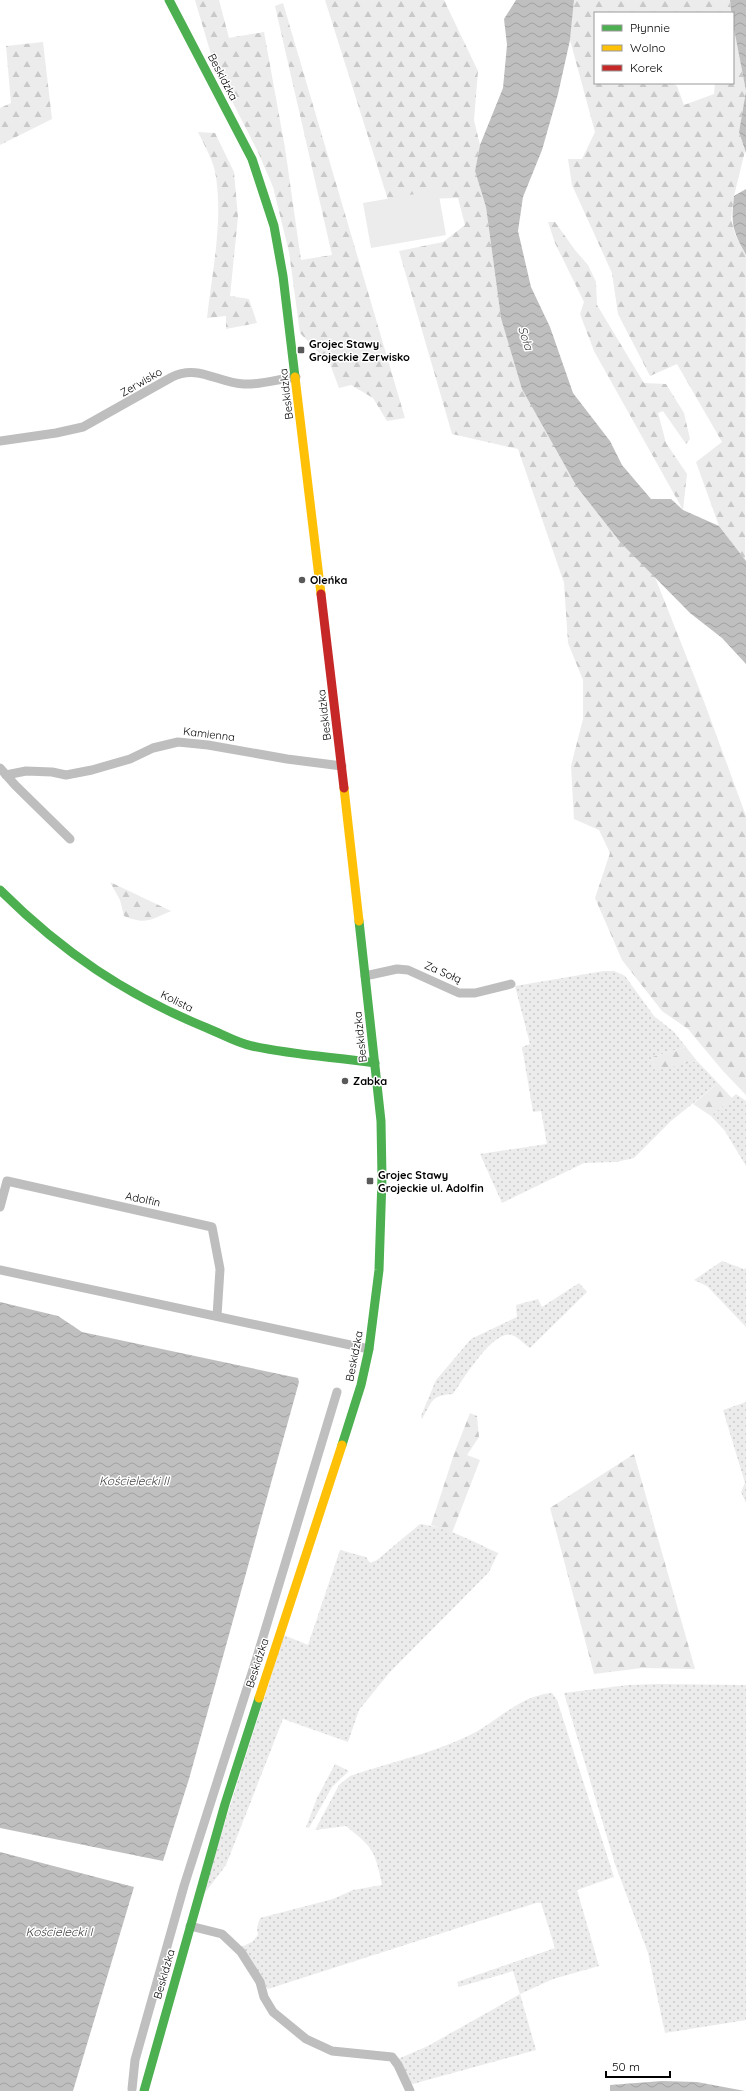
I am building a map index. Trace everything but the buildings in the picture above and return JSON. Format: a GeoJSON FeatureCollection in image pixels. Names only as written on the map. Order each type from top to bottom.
{"type":"FeatureCollection","features":[{"type":"Feature","properties":{"kind":"main road","name":"Beskidzka"},"geometry":{"type":"LineString","coordinates":[[144,2091],[190,1926],[246,1735],[355,1407],[369,1349],[379,1270],[382,1178],[381,1120],[342,766],[296,377],[277,242],[252,159],[169,0]]}},
{"type":"Feature","properties":{"kind":"main road","name":"Kolista"},"geometry":{"type":"LineString","coordinates":[[0,890],[32,922],[84,963],[114,983],[169,1011],[251,1046],[375,1063]]}},
{"type":"Feature","properties":{"kind":"street","name":"Zerwisko"},"geometry":{"type":"LineString","coordinates":[[0,441],[56,433],[84,427],[181,373],[201,372],[226,382],[244,384],[296,377]]}},
{"type":"Feature","properties":{"kind":"street","name":"Kamienna"},"geometry":{"type":"LineString","coordinates":[[3,771],[52,772],[66,775],[92,770],[130,759],[153,748],[178,742],[208,744],[286,759],[342,766]]}},
{"type":"Feature","properties":{"kind":"street","name":"Kamienna"},"geometry":{"type":"LineString","coordinates":[[3,771],[70,839]]}},
{"type":"Feature","properties":{"kind":"street","name":"Za Sołą"},"geometry":{"type":"LineString","coordinates":[[365,976],[396,969],[408,970],[459,993],[475,993],[511,984]]}},
{"type":"Feature","properties":{"kind":"street","name":"Adolfin"},"geometry":{"type":"LineString","coordinates":[[0,1207],[7,1181],[212,1227],[220,1269],[217,1316]]}},
{"type":"Feature","properties":{"kind":"street"},"geometry":{"type":"LineString","coordinates":[[0,1270],[369,1349]]}},
{"type":"Feature","properties":{"kind":"street"},"geometry":{"type":"LineString","coordinates":[[190,1926],[222,1934],[241,1952],[260,1982],[264,1997],[273,2012],[286,2024],[306,2039],[332,2051],[392,2057],[398,2065],[410,2091]]}},
{"type":"Feature","properties":{"kind":"green space"},"geometry":{"type":"Polygon","coordinates":[[[195,0],[219,0],[229,38],[264,32],[285,148],[301,260],[332,255],[275,6],[283,3],[405,418],[387,421],[373,398],[351,385],[339,388],[330,364],[300,333],[289,252],[273,187],[258,152],[215,68],[195,0]]]}},
{"type":"Feature","properties":{"kind":"green space"},"geometry":{"type":"Polygon","coordinates":[[[325,0],[444,0],[478,71],[474,120],[480,145],[475,171],[486,207],[501,318],[621,543],[655,577],[702,696],[746,816],[746,1095],[723,1071],[688,1029],[662,1011],[622,960],[595,898],[610,853],[599,830],[574,819],[571,766],[583,719],[583,680],[568,643],[564,583],[518,449],[452,434],[399,251],[443,242],[465,225],[458,198],[388,200],[325,0]]]}},
{"type":"Feature","properties":{"kind":"green space"},"geometry":{"type":"Polygon","coordinates":[[[574,0],[730,0],[731,12],[594,12],[594,84],[674,84],[677,86],[684,105],[714,94],[715,84],[734,84],[734,29],[746,91],[739,132],[745,151],[734,196],[731,219],[735,234],[746,255],[745,560],[719,526],[696,462],[722,442],[677,364],[650,376],[618,314],[612,273],[572,185],[568,159],[582,159],[595,132],[570,40],[574,0]]]}},
{"type":"Feature","properties":{"kind":"green space"},"geometry":{"type":"Polygon","coordinates":[[[43,42],[52,119],[0,145],[0,108],[11,103],[6,46],[43,42]]]}},
{"type":"Feature","properties":{"kind":"green space"},"geometry":{"type":"Polygon","coordinates":[[[198,132],[215,133],[234,172],[238,217],[230,296],[249,299],[257,323],[226,329],[226,316],[207,318],[218,230],[218,195],[213,165],[198,132]]]}},
{"type":"Feature","properties":{"kind":"green space"},"geometry":{"type":"Polygon","coordinates":[[[438,190],[446,235],[371,248],[363,203],[438,190]]]}},
{"type":"Feature","properties":{"kind":"green space"},"geometry":{"type":"Polygon","coordinates":[[[548,222],[555,222],[588,265],[596,282],[597,305],[644,383],[666,384],[684,413],[690,439],[686,444],[663,411],[658,413],[666,443],[687,474],[683,510],[594,351],[580,314],[584,302],[555,243],[548,222]]]}},
{"type":"Feature","properties":{"kind":"green space"},"geometry":{"type":"Polygon","coordinates":[[[110,882],[171,911],[158,917],[143,921],[124,916],[120,900],[110,882]]]}},
{"type":"Feature","properties":{"kind":"green space"},"geometry":{"type":"Polygon","coordinates":[[[604,971],[614,971],[625,976],[654,1016],[674,1032],[686,1047],[652,1057],[655,1070],[697,1061],[718,1083],[671,1121],[634,1158],[616,1162],[584,1163],[502,1203],[480,1154],[547,1144],[541,1111],[533,1112],[522,1047],[530,1044],[515,986],[604,971]]]}},
{"type":"Feature","properties":{"kind":"green space"},"geometry":{"type":"Polygon","coordinates":[[[686,1047],[697,1061],[655,1071],[652,1057],[686,1047]]]}},
{"type":"Feature","properties":{"kind":"green space"},"geometry":{"type":"Polygon","coordinates":[[[718,1083],[732,1098],[711,1116],[693,1104],[718,1083]]]}},
{"type":"Feature","properties":{"kind":"green space"},"geometry":{"type":"Polygon","coordinates":[[[736,1094],[746,1101],[746,1166],[725,1131],[711,1116],[736,1094]]]}},
{"type":"Feature","properties":{"kind":"green space"},"geometry":{"type":"Polygon","coordinates":[[[722,1261],[744,1269],[746,1268],[746,1327],[707,1286],[694,1280],[722,1261]]]}},
{"type":"Feature","properties":{"kind":"green space"},"geometry":{"type":"Polygon","coordinates":[[[579,1283],[587,1292],[530,1348],[512,1335],[504,1335],[496,1340],[479,1357],[453,1394],[440,1396],[433,1400],[422,1419],[421,1416],[436,1380],[471,1339],[517,1317],[516,1305],[538,1299],[542,1307],[579,1283]]]}},
{"type":"Feature","properties":{"kind":"green space"},"geometry":{"type":"Polygon","coordinates":[[[746,1402],[746,1503],[741,1492],[745,1483],[723,1410],[746,1402]]]}},
{"type":"Feature","properties":{"kind":"green space"},"geometry":{"type":"Polygon","coordinates":[[[470,1413],[477,1416],[479,1437],[467,1455],[480,1460],[452,1533],[431,1525],[454,1454],[470,1413]]]}},
{"type":"Feature","properties":{"kind":"green space"},"geometry":{"type":"Polygon","coordinates":[[[634,1454],[695,1669],[642,1668],[594,1674],[550,1508],[634,1454]]]}},
{"type":"Feature","properties":{"kind":"green space"},"geometry":{"type":"Polygon","coordinates":[[[420,1524],[440,1528],[498,1553],[489,1572],[390,1672],[359,1710],[348,1742],[283,1719],[226,1865],[201,1898],[284,1635],[308,1645],[340,1550],[366,1557],[370,1563],[377,1560],[420,1524]]]}},
{"type":"Feature","properties":{"kind":"green space"},"geometry":{"type":"Polygon","coordinates":[[[628,1685],[746,1685],[746,2020],[665,2033],[648,1953],[615,1864],[564,1693],[628,1685]]]}},
{"type":"Feature","properties":{"kind":"green space"},"geometry":{"type":"Polygon","coordinates":[[[552,1693],[557,1700],[614,1877],[577,1890],[599,1966],[553,1979],[520,1994],[513,1971],[459,1987],[457,1982],[555,1948],[541,1903],[536,1903],[268,1989],[239,1948],[252,1942],[258,1935],[257,1928],[260,1918],[333,1899],[353,1890],[382,1885],[372,1851],[346,1826],[315,1830],[339,1785],[350,1776],[452,1743],[477,1732],[528,1699],[539,1695],[552,1693]]]}},
{"type":"Feature","properties":{"kind":"green space"},"geometry":{"type":"Polygon","coordinates":[[[335,1764],[349,1771],[332,1787],[309,1828],[306,1827],[317,1798],[335,1764]]]}},
{"type":"Feature","properties":{"kind":"green space"},"geometry":{"type":"Polygon","coordinates":[[[520,1994],[536,2050],[409,2085],[398,2059],[428,2046],[520,1994]]]}},
{"type":"Feature","properties":{"kind":"water","name":"Soła"},"geometry":{"type":"Polygon","coordinates":[[[516,0],[574,0],[570,40],[558,94],[542,150],[523,197],[518,231],[531,287],[550,327],[573,393],[610,441],[622,465],[651,499],[671,499],[683,510],[719,526],[746,561],[746,664],[722,638],[690,613],[621,543],[577,487],[522,389],[501,318],[486,207],[475,171],[480,145],[503,88],[507,45],[504,19],[516,0]]]}},
{"type":"Feature","properties":{"kind":"water"},"geometry":{"type":"Polygon","coordinates":[[[730,0],[746,0],[746,91],[734,29],[734,12],[731,11],[730,0]]]}},
{"type":"Feature","properties":{"kind":"water"},"geometry":{"type":"Polygon","coordinates":[[[746,91],[746,153],[739,132],[746,91]]]}},
{"type":"Feature","properties":{"kind":"water"},"geometry":{"type":"Polygon","coordinates":[[[746,189],[746,255],[735,233],[733,214],[734,196],[746,189]]]}},
{"type":"Feature","properties":{"kind":"water","name":"Kościelecki II"},"geometry":{"type":"Polygon","coordinates":[[[0,1302],[58,1316],[82,1332],[298,1378],[299,1382],[189,1779],[163,1861],[0,1828],[0,1302]]]}},
{"type":"Feature","properties":{"kind":"water","name":"Kościelecki I"},"geometry":{"type":"Polygon","coordinates":[[[0,1852],[134,1887],[73,2091],[0,2091],[0,1852]]]}},
{"type":"Feature","properties":{"kind":"water"},"geometry":{"type":"Polygon","coordinates":[[[662,2081],[697,2082],[745,2091],[610,2091],[610,2085],[662,2081]]]}},
{"type":"Feature","properties":{"kind":"waterway"},"geometry":{"type":"LineString","coordinates":[[132,2089],[135,2060],[184,1886],[257,1657],[337,1392]]}},
{"type":"Feature","properties":{"kind":"traffic: fast"},"geometry":{"type":"LineString","coordinates":[[169,0],[252,159],[274,226],[283,276],[295,377]]}},
{"type":"Feature","properties":{"kind":"traffic: fast"},"geometry":{"type":"LineString","coordinates":[[0,890],[47,933],[96,970],[122,986],[177,1015],[246,1045],[298,1054],[375,1063]]}},
{"type":"Feature","properties":{"kind":"traffic: fast"},"geometry":{"type":"LineString","coordinates":[[342,1445],[361,1385],[369,1349],[379,1270],[382,1178],[381,1121],[359,921]]}},
{"type":"Feature","properties":{"kind":"traffic: fast"},"geometry":{"type":"LineString","coordinates":[[144,2091],[225,1804],[259,1698]]}},
{"type":"Feature","properties":{"kind":"traffic: slow"},"geometry":{"type":"LineString","coordinates":[[295,377],[321,594]]}},
{"type":"Feature","properties":{"kind":"traffic: slow"},"geometry":{"type":"LineString","coordinates":[[344,788],[359,921]]}},
{"type":"Feature","properties":{"kind":"traffic: slow"},"geometry":{"type":"LineString","coordinates":[[259,1698],[342,1445]]}},
{"type":"Feature","properties":{"kind":"traffic: jam"},"geometry":{"type":"LineString","coordinates":[[321,594],[344,788]]}},
{"type":"Feature","properties":{"kind":"place","name":"Grojec Stawy Grojeckie Zerwisko"},"geometry":{"type":"Point","coordinates":[301,350]}},
{"type":"Feature","properties":{"kind":"place","name":"Oleńka"},"geometry":{"type":"Point","coordinates":[302,580]}},
{"type":"Feature","properties":{"kind":"place","name":"Zabka"},"geometry":{"type":"Point","coordinates":[345,1081]}},
{"type":"Feature","properties":{"kind":"place","name":"Grojec Stawy Grojeckie ul. Adolfin"},"geometry":{"type":"Point","coordinates":[370,1181]}}]}
